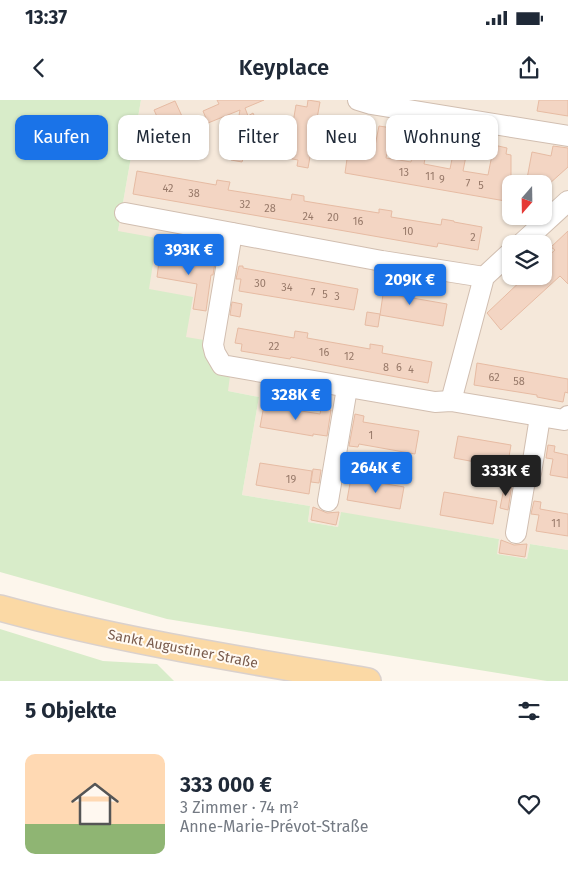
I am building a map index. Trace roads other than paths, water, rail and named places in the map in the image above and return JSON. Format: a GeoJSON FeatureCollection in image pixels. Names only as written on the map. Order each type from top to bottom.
{"type":"FeatureCollection","features":[{"type":"Feature","properties":{"kind":"main road","name":"Sankt Augustiner Straße"},"geometry":{"type":"LineString","coordinates":[[0,608],[68,626],[188,651],[368,681]]}},
{"type":"Feature","properties":{"kind":"street"},"geometry":{"type":"LineString","coordinates":[[358,100],[371,104],[568,136]]}},
{"type":"Feature","properties":{"kind":"street"},"geometry":{"type":"LineString","coordinates":[[531,235],[568,200]]}},
{"type":"Feature","properties":{"kind":"street"},"geometry":{"type":"LineString","coordinates":[[125,213],[484,277]]}},
{"type":"Feature","properties":{"kind":"street"},"geometry":{"type":"LineString","coordinates":[[232,233],[214,345],[220,364],[347,388],[435,402],[451,401],[564,420],[568,416]]}},
{"type":"Feature","properties":{"kind":"street"},"geometry":{"type":"LineString","coordinates":[[451,401],[484,277],[502,260]]}},
{"type":"Feature","properties":{"kind":"street"},"geometry":{"type":"LineString","coordinates":[[328,501],[347,388]]}},
{"type":"Feature","properties":{"kind":"street"},"geometry":{"type":"LineString","coordinates":[[516,533],[525,480],[531,472],[540,416]]}}]}
